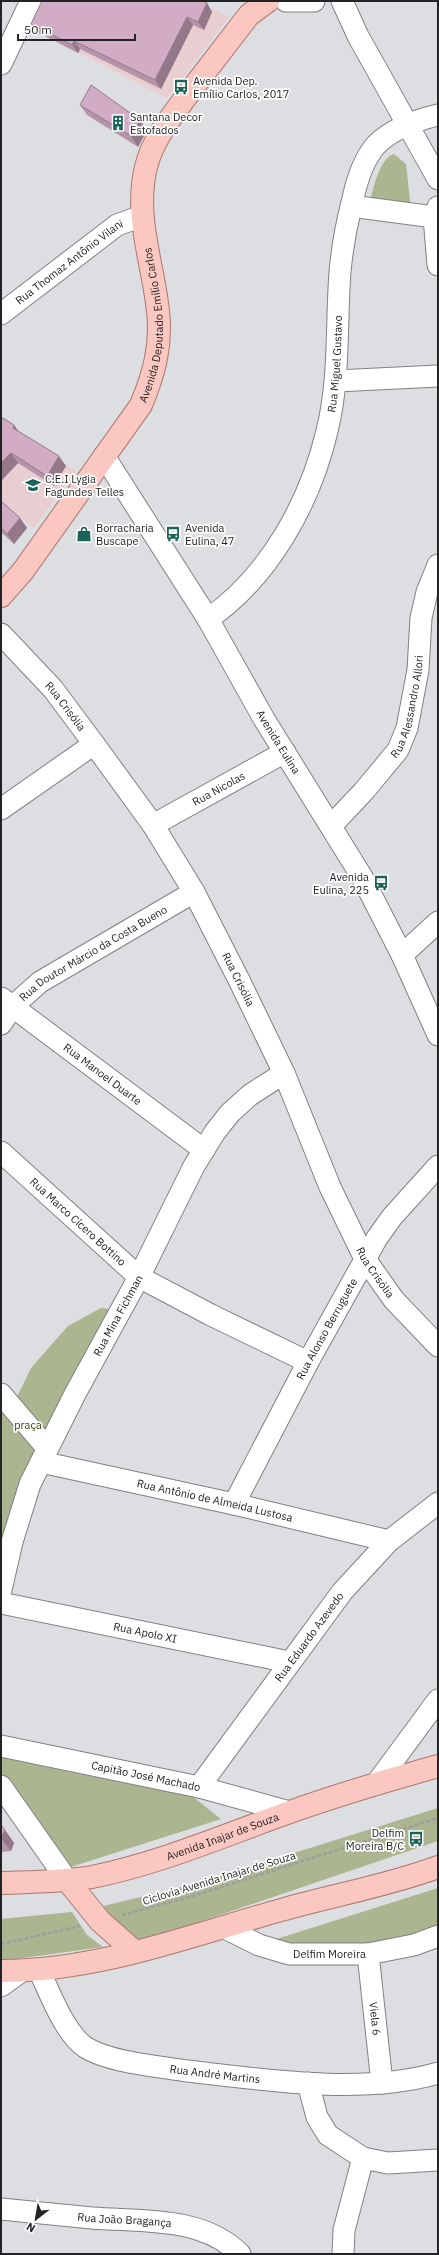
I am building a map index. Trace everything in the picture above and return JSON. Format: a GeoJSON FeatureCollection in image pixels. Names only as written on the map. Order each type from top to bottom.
{"type":"FeatureCollection","features":[{"type":"Feature","properties":{"kind":"main road","name":"Avenida Deputado Emílio Carlos"},"geometry":{"type":"LineString","coordinates":[[1,596],[23,570],[104,456],[140,404],[153,378],[158,353],[158,311],[142,216],[144,181],[152,148],[170,118],[225,45],[249,15],[268,1]]}},
{"type":"Feature","properties":{"kind":"main road","name":"Avenida Inajar de Souza"},"geometry":{"type":"LineString","coordinates":[[1,1884],[67,1880],[92,1876],[138,1865],[209,1843],[290,1812],[376,1784],[438,1766]]}},
{"type":"Feature","properties":{"kind":"main road"},"geometry":{"type":"LineString","coordinates":[[21,1971],[76,1965],[135,1952],[282,1910],[410,1877],[438,1867]]}},
{"type":"Feature","properties":{"kind":"main road"},"geometry":{"type":"LineString","coordinates":[[67,1880],[100,1921],[135,1952]]}},
{"type":"Feature","properties":{"kind":"street"},"geometry":{"type":"LineString","coordinates":[[1,64],[31,1]]}},
{"type":"Feature","properties":{"kind":"street"},"geometry":{"type":"LineString","coordinates":[[286,1],[314,1]]}},
{"type":"Feature","properties":{"kind":"street"},"geometry":{"type":"LineString","coordinates":[[342,1],[358,36],[438,179]]}},
{"type":"Feature","properties":{"kind":"street","name":"Rua Miguel Gustavo"},"geometry":{"type":"LineString","coordinates":[[208,619],[237,596],[260,569],[299,511],[315,471],[327,431],[336,381],[340,271],[351,206],[363,165],[376,146],[390,134],[407,126],[438,116]]}},
{"type":"Feature","properties":{"kind":"street"},"geometry":{"type":"LineString","coordinates":[[351,206],[436,212],[438,265]]}},
{"type":"Feature","properties":{"kind":"street","name":"Rua Thomaz Antônio Vilani"},"geometry":{"type":"LineString","coordinates":[[1,314],[117,225],[142,216]]}},
{"type":"Feature","properties":{"kind":"street"},"geometry":{"type":"LineString","coordinates":[[336,381],[438,376]]}},
{"type":"Feature","properties":{"kind":"street","name":"Avenida Eulina"},"geometry":{"type":"LineString","coordinates":[[104,456],[208,619],[285,752],[362,877],[402,955],[438,1035]]}},
{"type":"Feature","properties":{"kind":"street","name":"Rua Alessandro Allori"},"geometry":{"type":"LineString","coordinates":[[331,826],[364,791],[398,750],[404,736],[418,670],[421,618],[427,592],[438,565]]}},
{"type":"Feature","properties":{"kind":"street","name":"Rua Crisólia"},"geometry":{"type":"LineString","coordinates":[[1,634],[53,689],[153,825],[194,892],[239,980],[284,1073],[330,1187],[365,1259],[394,1300],[438,1346]]}},
{"type":"Feature","properties":{"kind":"street"},"geometry":{"type":"LineString","coordinates":[[1,809],[94,744]]}},
{"type":"Feature","properties":{"kind":"street","name":"Rua Nicolas"},"geometry":{"type":"LineString","coordinates":[[153,825],[285,752]]}},
{"type":"Feature","properties":{"kind":"street","name":"Rua Doutor Márcio da Costa Bueno"},"geometry":{"type":"LineString","coordinates":[[1,1024],[7,1002],[60,969],[194,892]]}},
{"type":"Feature","properties":{"kind":"street"},"geometry":{"type":"LineString","coordinates":[[402,955],[438,922]]}},
{"type":"Feature","properties":{"kind":"street","name":"Rua Manoel Duarte"},"geometry":{"type":"LineString","coordinates":[[7,1002],[204,1150]]}},
{"type":"Feature","properties":{"kind":"street","name":"Rua Mina Fichman"},"geometry":{"type":"LineString","coordinates":[[1,1590],[22,1508],[44,1455],[139,1277],[204,1150],[230,1113],[250,1095],[284,1073]]}},
{"type":"Feature","properties":{"kind":"street","name":"Rua Marco Cícero Bottino"},"geometry":{"type":"LineString","coordinates":[[1,1152],[139,1277],[211,1315],[308,1362]]}},
{"type":"Feature","properties":{"kind":"street","name":"Rua Alonso Berruguete"},"geometry":{"type":"LineString","coordinates":[[234,1504],[308,1362],[365,1259],[392,1217],[438,1166]]}},
{"type":"Feature","properties":{"kind":"street"},"geometry":{"type":"LineString","coordinates":[[1,1394],[44,1455]]}},
{"type":"Feature","properties":{"kind":"street","name":"Rua Antônio de Almeida Lustosa"},"geometry":{"type":"LineString","coordinates":[[44,1455],[234,1504],[389,1541]]}},
{"type":"Feature","properties":{"kind":"street","name":"Rua Eduardo Azevedo"},"geometry":{"type":"LineString","coordinates":[[199,1787],[289,1662],[342,1592],[389,1541],[438,1503]]}},
{"type":"Feature","properties":{"kind":"street","name":"Rua Apolo XI"},"geometry":{"type":"LineString","coordinates":[[1,1603],[289,1662]]}},
{"type":"Feature","properties":{"kind":"street"},"geometry":{"type":"LineString","coordinates":[[376,1784],[438,1700]]}},
{"type":"Feature","properties":{"kind":"street","name":"Capitão José Machado"},"geometry":{"type":"LineString","coordinates":[[1,1746],[199,1787],[290,1812]]}},
{"type":"Feature","properties":{"kind":"street"},"geometry":{"type":"LineString","coordinates":[[1,1786],[67,1880]]}},
{"type":"Feature","properties":{"kind":"street","name":"Delfim Moreira"},"geometry":{"type":"LineString","coordinates":[[223,1927],[259,1945],[289,1954],[368,1954],[414,1945],[438,1936]]}},
{"type":"Feature","properties":{"kind":"street","name":"Viela 6"},"geometry":{"type":"LineString","coordinates":[[368,1954],[382,2083]]}},
{"type":"Feature","properties":{"kind":"street"},"geometry":{"type":"LineString","coordinates":[[1,1986],[21,1971]]}},
{"type":"Feature","properties":{"kind":"street","name":"Rua André Martins"},"geometry":{"type":"LineString","coordinates":[[21,1971],[71,2034],[86,2047],[106,2056],[156,2067],[308,2083],[382,2083],[438,2073]]}},
{"type":"Feature","properties":{"kind":"street"},"geometry":{"type":"LineString","coordinates":[[308,2083],[316,2117],[328,2135],[364,2158],[388,2163],[438,2160]]}},
{"type":"Feature","properties":{"kind":"street"},"geometry":{"type":"LineString","coordinates":[[343,2254],[344,2230],[364,2158]]}},
{"type":"Feature","properties":{"kind":"street","name":"Rua João Bragança"},"geometry":{"type":"LineString","coordinates":[[1,2210],[176,2223],[210,2234],[230,2244],[240,2254]]}},
{"type":"Feature","properties":{"kind":"path","name":"Ciclovia Avenida Inajar de Souza"},"geometry":{"type":"LineString","coordinates":[[1,1944],[100,1921],[193,1896],[438,1818]]}},
{"type":"Feature","properties":{"kind":"shaded area"},"geometry":{"type":"Polygon","coordinates":[[[195,1],[229,17],[167,98],[37,32],[195,1]]]}},
{"type":"Feature","properties":{"kind":"shaded area","name":"C.E.I Lygia Fagundes Telles"},"geometry":{"type":"Polygon","coordinates":[[[10,428],[76,471],[33,528],[1,500],[1,439],[10,428]]]}},
{"type":"Feature","properties":{"kind":"green space"},"geometry":{"type":"Polygon","coordinates":[[[394,154],[406,164],[411,209],[369,204],[377,176],[384,162],[394,154]]]}},
{"type":"Feature","properties":{"kind":"green space","name":"praça"},"geometry":{"type":"Polygon","coordinates":[[[101,1308],[116,1310],[1,1566],[1,1385],[15,1401],[31,1368],[68,1326],[101,1308]]]}},
{"type":"Feature","properties":{"kind":"green space"},"geometry":{"type":"Polygon","coordinates":[[[1,1751],[192,1796],[221,1819],[52,1873],[1,1798],[1,1751]]]}},
{"type":"Feature","properties":{"kind":"green space"},"geometry":{"type":"Polygon","coordinates":[[[438,1808],[438,1841],[158,1936],[134,1941],[95,1908],[195,1884],[438,1808]]]}},
{"type":"Feature","properties":{"kind":"green space"},"geometry":{"type":"Polygon","coordinates":[[[438,1888],[438,1935],[357,1954],[267,1942],[438,1888]]]}},
{"type":"Feature","properties":{"kind":"green space"},"geometry":{"type":"Polygon","coordinates":[[[72,1912],[87,1935],[103,1947],[1,1961],[1,1919],[72,1912]]]}},
{"type":"Feature","properties":{"kind":"building"},"geometry":{"type":"Polygon","coordinates":[[[42,1],[202,1],[207,3],[198,22],[187,17],[155,80],[74,41],[72,45],[31,24],[42,1]]]}},
{"type":"Feature","properties":{"kind":"building","name":"Santana Decor Estofados"},"geometry":{"type":"Polygon","coordinates":[[[91,85],[140,120],[131,136],[80,105],[91,85]]]}},
{"type":"Feature","properties":{"kind":"building"},"geometry":{"type":"Polygon","coordinates":[[[3,418],[14,425],[13,428],[59,456],[47,476],[11,453],[1,463],[1,420],[3,418]]]}},
{"type":"Feature","properties":{"kind":"building"},"geometry":{"type":"Polygon","coordinates":[[[1,501],[20,518],[7,534],[1,528],[1,501]]]}},
{"type":"Feature","properties":{"kind":"building"},"geometry":{"type":"Polygon","coordinates":[[[1,1825],[5,1830],[1,1838],[1,1825]]]}},
{"type":"Feature","properties":{"kind":"place","name":"Avenida Dep. Emílio Carlos, 2017"},"geometry":{"type":"Point","coordinates":[181,87]}},
{"type":"Feature","properties":{"kind":"place","name":"Santana Decor Estofados"},"geometry":{"type":"Point","coordinates":[118,123]}},
{"type":"Feature","properties":{"kind":"place","name":"C.E.I Lygia Fagundes Telles"},"geometry":{"type":"Point","coordinates":[33,485]}},
{"type":"Feature","properties":{"kind":"place","name":"Borracharia Buscape"},"geometry":{"type":"Point","coordinates":[84,534]}},
{"type":"Feature","properties":{"kind":"place","name":"Avenida Eulina, 47"},"geometry":{"type":"Point","coordinates":[173,534]}},
{"type":"Feature","properties":{"kind":"place","name":"Avenida Eulina, 225"},"geometry":{"type":"Point","coordinates":[381,883]}},
{"type":"Feature","properties":{"kind":"place","name":"Delfim Moreira B/C"},"geometry":{"type":"Point","coordinates":[416,1839]}}]}
